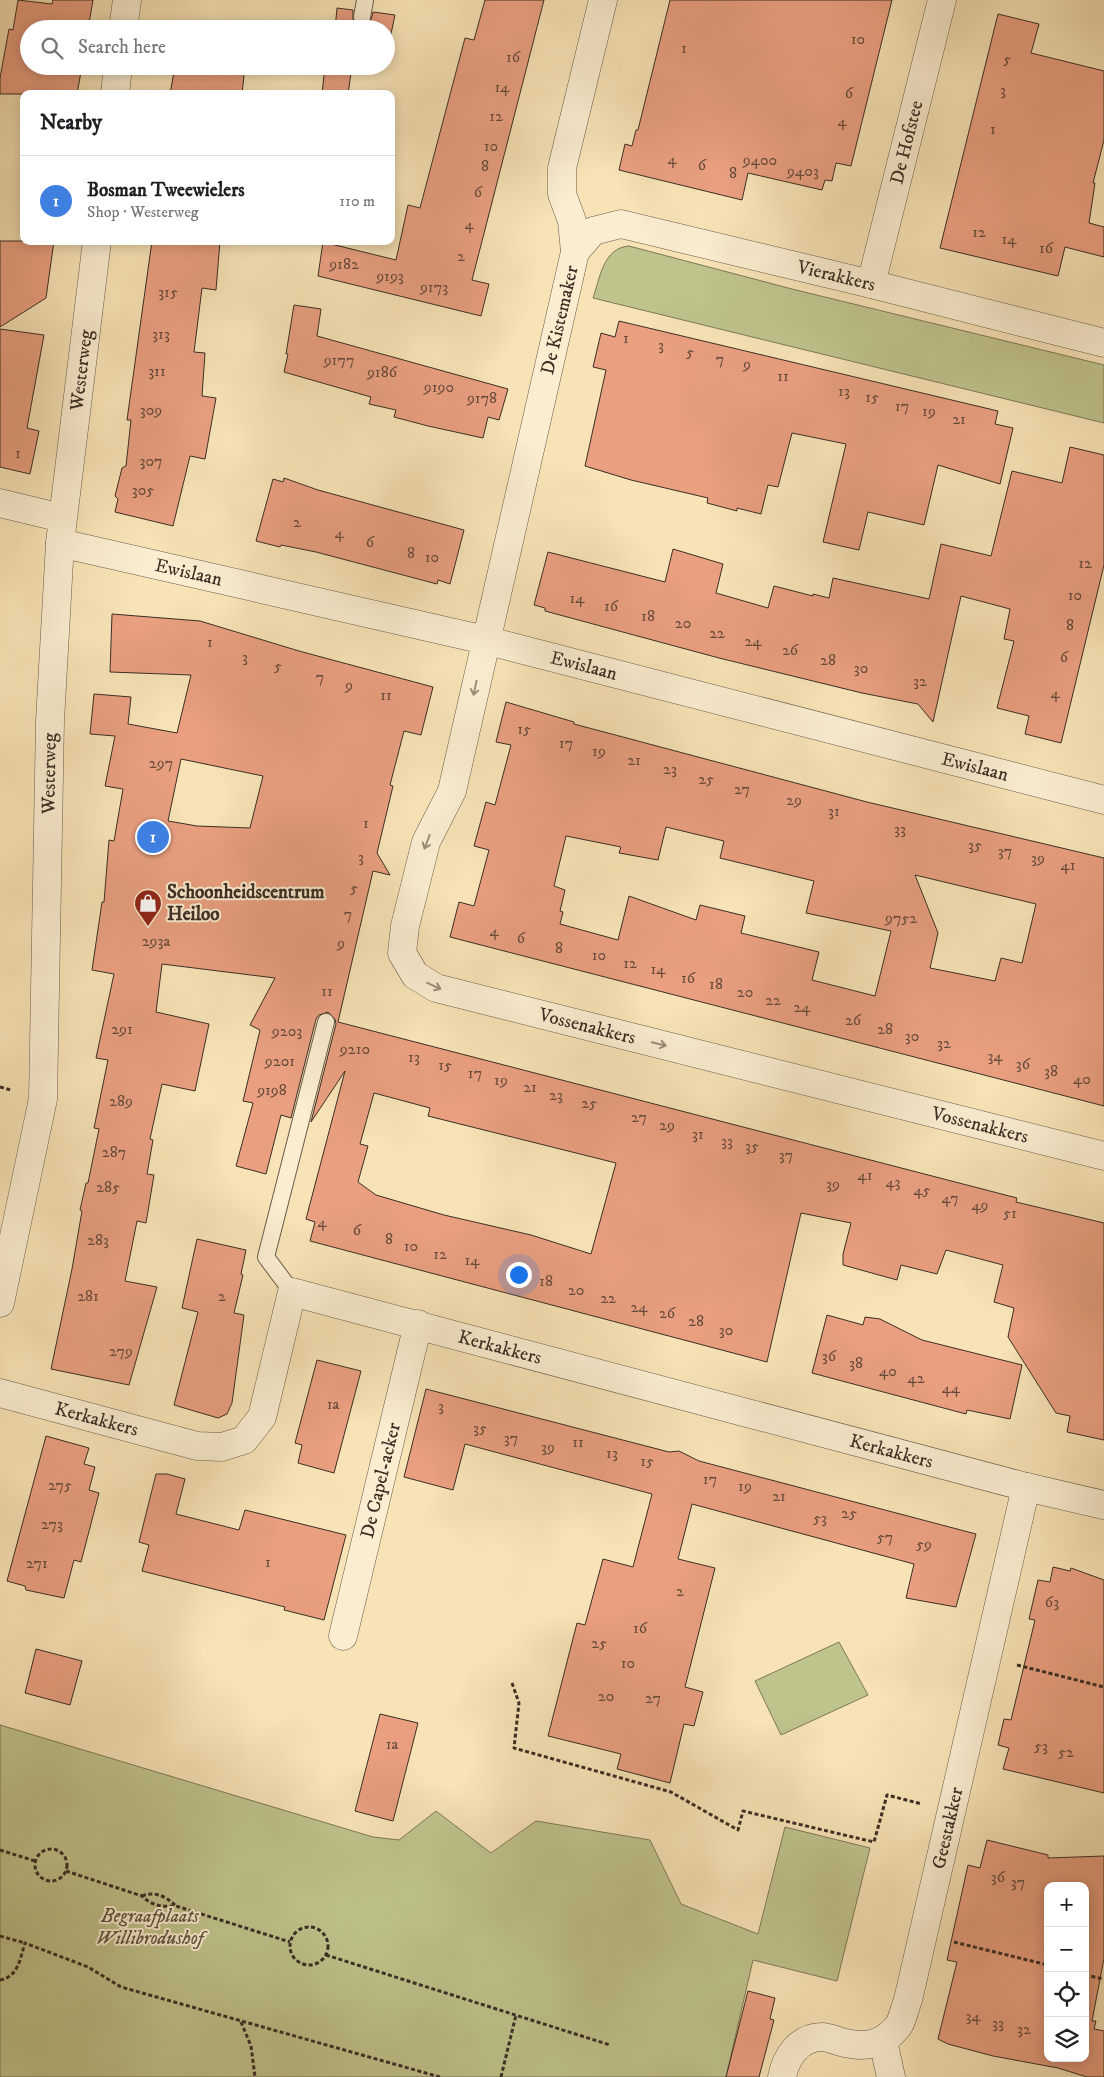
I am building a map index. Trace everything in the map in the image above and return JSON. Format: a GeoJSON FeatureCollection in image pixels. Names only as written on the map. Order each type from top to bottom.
{"type":"FeatureCollection","features":[{"type":"Feature","properties":{"kind":"street"},"geometry":{"type":"LineString","coordinates":[[124,20],[127,0]]}},
{"type":"Feature","properties":{"kind":"street","name":"De Kistemaker"},"geometry":{"type":"LineString","coordinates":[[485,640],[575,252],[572,221],[562,194],[562,168],[603,0]]}},
{"type":"Feature","properties":{"kind":"street","name":"De Hofstee"},"geometry":{"type":"LineString","coordinates":[[872,284],[942,0]]}},
{"type":"Feature","properties":{"kind":"street"},"geometry":{"type":"LineString","coordinates":[[115,90],[117,75]]}},
{"type":"Feature","properties":{"kind":"street","name":"Vierakkers"},"geometry":{"type":"LineString","coordinates":[[575,252],[593,231],[622,224],[872,284],[1104,343]]}},
{"type":"Feature","properties":{"kind":"street","name":"Westerweg"},"geometry":{"type":"LineString","coordinates":[[0,1303],[42,1098],[50,721],[61,531],[97,245]]}},
{"type":"Feature","properties":{"kind":"street","name":"Ewislaan"},"geometry":{"type":"LineString","coordinates":[[0,503],[61,531],[1104,798]]}},
{"type":"Feature","properties":{"kind":"street","name":"Vossenakkers"},"geometry":{"type":"LineString","coordinates":[[485,640],[452,791],[426,842],[405,926],[402,953],[415,975],[436,988],[1104,1156]]}},
{"type":"Feature","properties":{"kind":"street","name":"Kerkakkers"},"geometry":{"type":"LineString","coordinates":[[0,1393],[197,1446],[222,1447],[244,1440],[262,1417],[292,1292],[1026,1487],[1104,1505]]}},
{"type":"Feature","properties":{"kind":"street","name":"De Capel-acker"},"geometry":{"type":"LineString","coordinates":[[344,1636],[418,1324]]}},
{"type":"Feature","properties":{"kind":"street","name":"Geestakker"},"geometry":{"type":"LineString","coordinates":[[883,2041],[899,2024],[908,2000],[1026,1487]]}},
{"type":"Feature","properties":{"kind":"street"},"geometry":{"type":"LineString","coordinates":[[782,2077],[784,2065],[794,2049],[805,2042],[822,2037],[859,2046],[883,2041],[890,2077]]}},
{"type":"Feature","properties":{"kind":"lane"},"geometry":{"type":"LineString","coordinates":[[362,17],[365,0]]}},
{"type":"Feature","properties":{"kind":"lane"},"geometry":{"type":"LineString","coordinates":[[292,1292],[266,1257],[326,1022]]}},
{"type":"Feature","properties":{"kind":"path"},"geometry":{"type":"LineString","coordinates":[[987,1658],[1104,1687]]}},
{"type":"Feature","properties":{"kind":"path"},"geometry":{"type":"LineString","coordinates":[[512,1683],[519,1703],[514,1748],[671,1792],[738,1830],[743,1811],[874,1842],[886,1795],[951,1812]]}},
{"type":"Feature","properties":{"kind":"path"},"geometry":{"type":"LineString","coordinates":[[50,1849],[56,1850],[64,1856],[66,1871],[59,1880],[54,1882],[43,1880],[36,1872],[35,1861],[41,1852],[50,1849]]}},
{"type":"Feature","properties":{"kind":"path"},"geometry":{"type":"LineString","coordinates":[[0,1850],[35,1861]]}},
{"type":"Feature","properties":{"kind":"path"},"geometry":{"type":"LineString","coordinates":[[66,1871],[142,1896],[148,1902],[163,1907],[176,1906]]}},
{"type":"Feature","properties":{"kind":"path"},"geometry":{"type":"LineString","coordinates":[[142,1896],[151,1893],[166,1898],[176,1906],[290,1942]]}},
{"type":"Feature","properties":{"kind":"path"},"geometry":{"type":"LineString","coordinates":[[305,1927],[317,1929],[326,1937],[328,1943],[326,1955],[316,1964],[303,1965],[292,1958],[290,1942],[294,1933],[305,1927]]}},
{"type":"Feature","properties":{"kind":"path"},"geometry":{"type":"LineString","coordinates":[[923,1934],[1044,1964]]}},
{"type":"Feature","properties":{"kind":"path"},"geometry":{"type":"LineString","coordinates":[[0,1936],[88,1967],[121,1987],[428,2076],[440,2077]]}},
{"type":"Feature","properties":{"kind":"path"},"geometry":{"type":"LineString","coordinates":[[0,1980],[8,1978],[16,1971],[25,1944]]}},
{"type":"Feature","properties":{"kind":"path"},"geometry":{"type":"LineString","coordinates":[[326,1955],[610,2045]]}},
{"type":"Feature","properties":{"kind":"path"},"geometry":{"type":"LineString","coordinates":[[1089,1976],[1104,1979]]}},
{"type":"Feature","properties":{"kind":"path"},"geometry":{"type":"LineString","coordinates":[[501,2077],[516,2015]]}},
{"type":"Feature","properties":{"kind":"path"},"geometry":{"type":"LineString","coordinates":[[241,2021],[251,2046],[255,2077]]}},
{"type":"Feature","properties":{"kind":"green space"},"geometry":{"type":"Polygon","coordinates":[[[629,246],[792,289],[1104,365],[1104,423],[593,298],[608,258],[620,248],[629,246]]]}},
{"type":"Feature","properties":{"kind":"green space"},"geometry":{"type":"Polygon","coordinates":[[[839,1642],[868,1695],[781,1735],[755,1681],[839,1642]]]}},
{"type":"Feature","properties":{"kind":"green space","name":"Begraafplaats Willibrodushof"},"geometry":{"type":"Polygon","coordinates":[[[0,1725],[373,1837],[399,1840],[436,1811],[491,1853],[536,1821],[650,1840],[681,1904],[758,1934],[785,1827],[870,1848],[837,1981],[753,1960],[726,2077],[0,2077],[0,1725]]]}},
{"type":"Feature","properties":{"kind":"building"},"geometry":{"type":"Polygon","coordinates":[[[18,0],[52,4],[53,0],[93,0],[90,20],[20,20],[20,75],[80,75],[78,90],[20,90],[20,94],[0,94],[0,78],[9,29],[13,30],[18,0]]]}},
{"type":"Feature","properties":{"kind":"building"},"geometry":{"type":"Polygon","coordinates":[[[485,0],[544,0],[472,280],[489,284],[481,316],[318,276],[323,245],[335,245],[396,260],[408,205],[420,208],[465,38],[474,40],[485,0]]]}},
{"type":"Feature","properties":{"kind":"building"},"geometry":{"type":"Polygon","coordinates":[[[670,0],[892,0],[851,166],[836,163],[832,181],[825,180],[822,190],[748,173],[742,200],[619,170],[625,144],[632,146],[636,130],[638,130],[670,0]]]}},
{"type":"Feature","properties":{"kind":"building"},"geometry":{"type":"Polygon","coordinates":[[[337,8],[353,10],[353,20],[336,20],[337,8]]]}},
{"type":"Feature","properties":{"kind":"building"},"geometry":{"type":"Polygon","coordinates":[[[373,12],[395,15],[394,20],[371,20],[373,12]]]}},
{"type":"Feature","properties":{"kind":"building"},"geometry":{"type":"Polygon","coordinates":[[[998,14],[1039,24],[1031,53],[1104,71],[1104,140],[1093,183],[1095,183],[1089,223],[1104,227],[1104,257],[1065,247],[1058,276],[940,248],[998,14]]]}},
{"type":"Feature","properties":{"kind":"building"},"geometry":{"type":"Polygon","coordinates":[[[173,75],[244,75],[242,90],[171,90],[173,75]]]}},
{"type":"Feature","properties":{"kind":"building"},"geometry":{"type":"Polygon","coordinates":[[[324,75],[351,75],[349,90],[322,90],[324,75]]]}},
{"type":"Feature","properties":{"kind":"building"},"geometry":{"type":"Polygon","coordinates":[[[0,241],[20,241],[20,245],[53,245],[46,298],[0,327],[0,241]]]}},
{"type":"Feature","properties":{"kind":"building"},"geometry":{"type":"Polygon","coordinates":[[[151,245],[220,245],[216,290],[202,288],[194,352],[205,353],[202,396],[216,398],[205,459],[190,456],[173,526],[115,512],[118,499],[115,496],[122,468],[126,466],[131,420],[127,420],[151,245]]]}},
{"type":"Feature","properties":{"kind":"building"},"geometry":{"type":"Polygon","coordinates":[[[294,305],[321,309],[317,336],[508,389],[499,420],[488,417],[483,438],[428,426],[394,417],[396,410],[369,404],[371,397],[284,372],[294,305]]]}},
{"type":"Feature","properties":{"kind":"building"},"geometry":{"type":"Polygon","coordinates":[[[619,321],[998,411],[995,424],[1013,428],[1000,484],[938,465],[924,525],[868,512],[859,550],[823,542],[846,444],[792,433],[778,487],[768,485],[761,514],[737,508],[737,511],[707,503],[708,498],[631,480],[585,466],[606,370],[593,367],[601,333],[615,337],[619,321]]]}},
{"type":"Feature","properties":{"kind":"building"},"geometry":{"type":"Polygon","coordinates":[[[0,329],[44,335],[27,428],[39,431],[30,474],[0,467],[0,329]]]}},
{"type":"Feature","properties":{"kind":"building"},"geometry":{"type":"Polygon","coordinates":[[[1070,447],[1104,455],[1104,565],[1061,743],[1025,734],[1029,716],[997,708],[1014,641],[1004,639],[1010,609],[961,596],[933,722],[918,704],[862,693],[719,658],[545,611],[545,608],[534,605],[548,552],[665,582],[673,549],[723,564],[716,593],[768,608],[774,586],[829,598],[833,578],[929,599],[941,544],[991,556],[1012,471],[1062,483],[1070,447]]]}},
{"type":"Feature","properties":{"kind":"building"},"geometry":{"type":"Polygon","coordinates":[[[284,478],[318,490],[464,530],[450,584],[438,580],[437,584],[316,552],[281,545],[280,547],[256,541],[273,479],[283,482],[284,478]]]}},
{"type":"Feature","properties":{"kind":"building"},"geometry":{"type":"Polygon","coordinates":[[[112,614],[200,621],[299,651],[433,687],[421,735],[404,731],[390,785],[393,786],[377,853],[390,875],[373,871],[338,1022],[1017,1198],[1016,1202],[1104,1223],[1104,1440],[1067,1432],[1070,1416],[1056,1413],[1008,1337],[1014,1308],[994,1302],[1003,1265],[946,1250],[937,1274],[901,1265],[897,1280],[843,1265],[843,1254],[851,1223],[801,1213],[767,1362],[310,1241],[315,1222],[306,1219],[345,1071],[311,1122],[336,1024],[335,1019],[328,1012],[319,1015],[316,1019],[291,1118],[281,1115],[266,1174],[236,1166],[253,1103],[243,1101],[260,1030],[250,1025],[275,978],[162,964],[156,1012],[209,1024],[195,1091],[162,1084],[150,1139],[153,1140],[147,1174],[154,1175],[146,1223],[137,1221],[125,1281],[157,1287],[129,1385],[51,1369],[72,1269],[82,1211],[80,1210],[86,1183],[88,1183],[99,1129],[94,1128],[108,1060],[96,1058],[114,974],[92,970],[102,902],[104,902],[109,840],[114,841],[123,789],[105,786],[115,736],[90,734],[94,694],[131,697],[128,724],[177,733],[191,675],[110,672],[112,614]],[[181,759],[168,821],[197,826],[250,828],[263,776],[181,759]],[[374,1093],[360,1144],[368,1146],[358,1182],[376,1195],[444,1215],[531,1235],[591,1254],[616,1163],[428,1116],[430,1108],[374,1093]]]}},
{"type":"Feature","properties":{"kind":"building"},"geometry":{"type":"Polygon","coordinates":[[[506,702],[574,722],[574,724],[867,802],[1104,858],[1104,1106],[450,937],[459,902],[474,906],[489,850],[474,846],[486,802],[495,805],[511,745],[496,742],[506,702]],[[666,827],[658,860],[619,853],[621,847],[566,836],[554,886],[565,890],[560,911],[563,912],[560,924],[618,940],[629,896],[696,920],[700,905],[745,916],[741,933],[819,952],[812,980],[875,996],[891,931],[806,913],[814,881],[720,858],[724,841],[666,827]],[[915,875],[938,933],[930,968],[995,981],[1001,958],[1022,963],[1036,904],[915,875]]]}},
{"type":"Feature","properties":{"kind":"building"},"geometry":{"type":"Polygon","coordinates":[[[197,1239],[246,1250],[241,1274],[243,1275],[234,1313],[244,1315],[232,1403],[227,1414],[218,1418],[174,1405],[198,1312],[182,1308],[197,1239]]]}},
{"type":"Feature","properties":{"kind":"building"},"geometry":{"type":"Polygon","coordinates":[[[827,1315],[863,1325],[865,1317],[880,1319],[922,1340],[1022,1365],[1010,1419],[967,1410],[966,1414],[812,1373],[827,1315]]]}},
{"type":"Feature","properties":{"kind":"building"},"geometry":{"type":"Polygon","coordinates":[[[317,1360],[361,1371],[334,1473],[298,1463],[302,1445],[295,1443],[317,1360]]]}},
{"type":"Feature","properties":{"kind":"building"},"geometry":{"type":"Polygon","coordinates":[[[426,1389],[669,1452],[679,1451],[699,1461],[976,1534],[956,1607],[906,1598],[914,1564],[692,1504],[678,1559],[715,1568],[685,1687],[703,1692],[694,1726],[684,1724],[670,1783],[617,1769],[621,1754],[548,1736],[577,1623],[585,1625],[603,1559],[633,1567],[652,1494],[465,1444],[453,1490],[404,1477],[426,1389]]]}},
{"type":"Feature","properties":{"kind":"building"},"geometry":{"type":"Polygon","coordinates":[[[46,1436],[89,1448],[84,1464],[95,1467],[89,1490],[99,1493],[81,1562],[74,1560],[64,1598],[26,1590],[25,1586],[7,1581],[46,1436]]]}},
{"type":"Feature","properties":{"kind":"building"},"geometry":{"type":"Polygon","coordinates":[[[156,1474],[167,1474],[185,1479],[176,1514],[239,1530],[245,1510],[346,1535],[324,1620],[284,1610],[285,1607],[142,1571],[149,1545],[139,1542],[156,1474]]]}},
{"type":"Feature","properties":{"kind":"building"},"geometry":{"type":"Polygon","coordinates":[[[1053,1567],[1070,1571],[1071,1568],[1104,1580],[1104,1793],[1003,1769],[1009,1748],[998,1745],[1004,1719],[1011,1720],[1035,1620],[1029,1619],[1038,1580],[1050,1582],[1053,1567]]]}},
{"type":"Feature","properties":{"kind":"building"},"geometry":{"type":"Polygon","coordinates":[[[36,1649],[82,1661],[70,1705],[25,1693],[36,1649]]]}},
{"type":"Feature","properties":{"kind":"building"},"geometry":{"type":"Polygon","coordinates":[[[380,1714],[418,1723],[393,1821],[355,1811],[380,1714]]]}},
{"type":"Feature","properties":{"kind":"building"},"geometry":{"type":"Polygon","coordinates":[[[987,1840],[1048,1855],[1048,1858],[1104,1856],[1104,1958],[1092,2021],[1096,2021],[1094,2029],[1104,2031],[1104,2077],[1087,2077],[1058,2068],[993,2056],[948,2044],[938,2039],[957,1962],[947,1960],[968,1865],[980,1868],[987,1840]]]}},
{"type":"Feature","properties":{"kind":"building"},"geometry":{"type":"Polygon","coordinates":[[[748,1991],[775,1998],[770,2019],[774,2020],[759,2077],[726,2077],[748,1991]]]}},
{"type":"Feature","properties":{"kind":"place","name":"Bosman Tweewielers"},"geometry":{"type":"Point","coordinates":[153,837]}},
{"type":"Feature","properties":{"kind":"place","name":"Schoonheidscentrum Heiloo"},"geometry":{"type":"Point","coordinates":[148,927]}}]}
